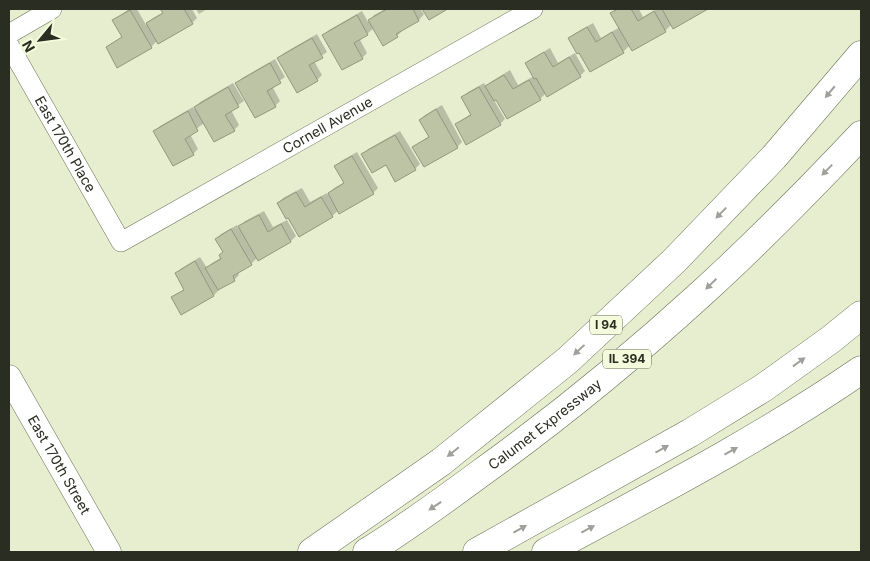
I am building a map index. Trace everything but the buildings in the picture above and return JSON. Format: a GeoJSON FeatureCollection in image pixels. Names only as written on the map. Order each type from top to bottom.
{"type":"FeatureCollection","features":[{"type":"Feature","properties":{"kind":"highway","name":"I 94"},"geometry":{"type":"LineString","coordinates":[[312,552],[441,462],[568,360],[674,261],[768,164],[861,55]]}},
{"type":"Feature","properties":{"kind":"highway","name":"Calumet Expressway"},"geometry":{"type":"LineString","coordinates":[[367,552],[445,500],[610,373],[709,286],[790,209],[861,135]]}},
{"type":"Feature","properties":{"kind":"highway"},"geometry":{"type":"LineString","coordinates":[[477,552],[690,433],[763,388],[830,340],[861,315]]}},
{"type":"Feature","properties":{"kind":"highway"},"geometry":{"type":"LineString","coordinates":[[546,552],[738,448],[831,392],[861,370]]}},
{"type":"Feature","properties":{"kind":"street"},"geometry":{"type":"LineString","coordinates":[[9,34],[52,9]]}},
{"type":"Feature","properties":{"kind":"street","name":"Cornell Avenue"},"geometry":{"type":"LineString","coordinates":[[121,242],[533,9]]}},
{"type":"Feature","properties":{"kind":"street","name":"East 170th Place"},"geometry":{"type":"LineString","coordinates":[[9,45],[121,242]]}},
{"type":"Feature","properties":{"kind":"street","name":"East 170th Street"},"geometry":{"type":"LineString","coordinates":[[9,377],[109,552]]}}]}
